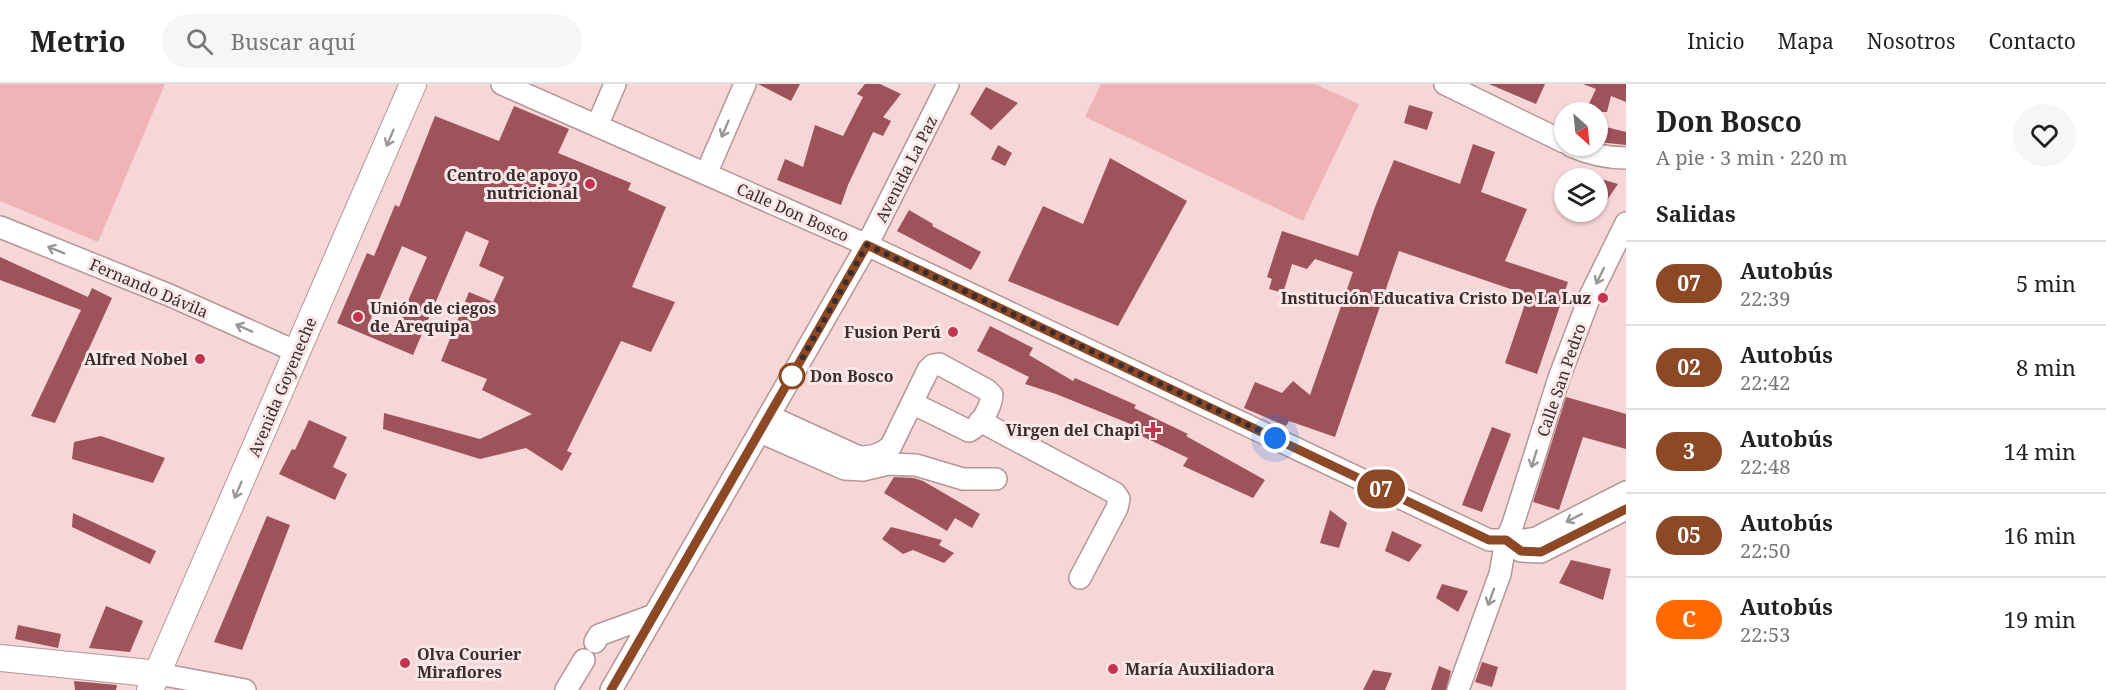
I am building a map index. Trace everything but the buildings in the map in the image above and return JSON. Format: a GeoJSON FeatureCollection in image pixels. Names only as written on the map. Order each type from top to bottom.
{"type":"FeatureCollection","features":[{"type":"Feature","properties":{"kind":"main road","name":"Avenida Goyeneche"},"geometry":{"type":"LineString","coordinates":[[154,682],[413,84]]}},
{"type":"Feature","properties":{"kind":"main road"},"geometry":{"type":"LineString","coordinates":[[0,658],[154,682]]}},
{"type":"Feature","properties":{"kind":"street","name":"Calle Don Bosco"},"geometry":{"type":"LineString","coordinates":[[502,84],[867,245],[1489,540],[1506,540]]}},
{"type":"Feature","properties":{"kind":"street"},"geometry":{"type":"LineString","coordinates":[[597,126],[615,84]]}},
{"type":"Feature","properties":{"kind":"street"},"geometry":{"type":"LineString","coordinates":[[706,174],[745,84]]}},
{"type":"Feature","properties":{"kind":"street","name":"Avenida La Paz"},"geometry":{"type":"LineString","coordinates":[[611,690],[867,245],[948,84]]}},
{"type":"Feature","properties":{"kind":"street"},"geometry":{"type":"LineString","coordinates":[[1445,84],[1554,137]]}},
{"type":"Feature","properties":{"kind":"street"},"geometry":{"type":"LineString","coordinates":[[1601,156],[1626,158]]}},
{"type":"Feature","properties":{"kind":"street","name":"Calle San Pedro"},"geometry":{"type":"LineString","coordinates":[[1458,690],[1500,574],[1506,540],[1563,368],[1590,296],[1626,224]]}},
{"type":"Feature","properties":{"kind":"street","name":"Fernando Dávila"},"geometry":{"type":"LineString","coordinates":[[0,227],[169,295],[297,352]]}},
{"type":"Feature","properties":{"kind":"street"},"geometry":{"type":"LineString","coordinates":[[764,424],[859,457],[871,457],[884,452],[891,446],[928,370],[933,365],[939,363],[992,395],[991,402],[980,421],[969,432],[912,403]]}},
{"type":"Feature","properties":{"kind":"street"},"geometry":{"type":"LineString","coordinates":[[980,421],[1114,493],[1119,499],[1117,508],[1080,578]]}},
{"type":"Feature","properties":{"kind":"street"},"geometry":{"type":"LineString","coordinates":[[764,424],[845,470],[863,470],[888,464],[916,465],[963,479],[996,479]]}},
{"type":"Feature","properties":{"kind":"street"},"geometry":{"type":"LineString","coordinates":[[1506,540],[1536,538],[1626,492]]}},
{"type":"Feature","properties":{"kind":"street"},"geometry":{"type":"LineString","coordinates":[[1506,540],[1521,551],[1541,552],[1626,509]]}},
{"type":"Feature","properties":{"kind":"street"},"geometry":{"type":"LineString","coordinates":[[595,642],[599,634],[654,615]]}},
{"type":"Feature","properties":{"kind":"street"},"geometry":{"type":"LineString","coordinates":[[154,682],[245,690]]}},
{"type":"Feature","properties":{"kind":"shaded area"},"geometry":{"type":"Polygon","coordinates":[[[0,84],[165,84],[98,242],[0,201],[0,84]]]}},
{"type":"Feature","properties":{"kind":"shaded area"},"geometry":{"type":"Polygon","coordinates":[[[1101,84],[1315,84],[1359,104],[1303,221],[1085,117],[1101,84]]]}},
{"type":"Feature","properties":{"kind":"bus line","name":"07"},"geometry":{"type":"LineString","coordinates":[[611,690],[867,245],[1489,540],[1506,540],[1521,551],[1541,552],[1626,509]]}},
{"type":"Feature","properties":{"kind":"place","name":"Centro de apoyo nutricional"},"geometry":{"type":"Point","coordinates":[590,184]}},
{"type":"Feature","properties":{"kind":"place","name":"Institución Educativa Cristo De La Luz"},"geometry":{"type":"Point","coordinates":[1603,298]}},
{"type":"Feature","properties":{"kind":"place","name":"Unión de ciegos de Arequipa"},"geometry":{"type":"Point","coordinates":[358,317]}},
{"type":"Feature","properties":{"kind":"place","name":"Fusion Perú"},"geometry":{"type":"Point","coordinates":[953,332]}},
{"type":"Feature","properties":{"kind":"place","name":"Alfred Nobel"},"geometry":{"type":"Point","coordinates":[200,359]}},
{"type":"Feature","properties":{"kind":"place","name":"Don Bosco"},"geometry":{"type":"Point","coordinates":[792,376]}},
{"type":"Feature","properties":{"kind":"place","name":"Virgen del Chapi"},"geometry":{"type":"Point","coordinates":[1153,430]}},
{"type":"Feature","properties":{"kind":"place","name":"Olva Courier Miraflores"},"geometry":{"type":"Point","coordinates":[405,663]}},
{"type":"Feature","properties":{"kind":"place","name":"María Auxiliadora"},"geometry":{"type":"Point","coordinates":[1113,669]}},
{"type":"Feature","properties":{"kind":"route"},"geometry":{"type":"LineString","coordinates":[[792,376],[867,245],[1275,438]]}}]}
